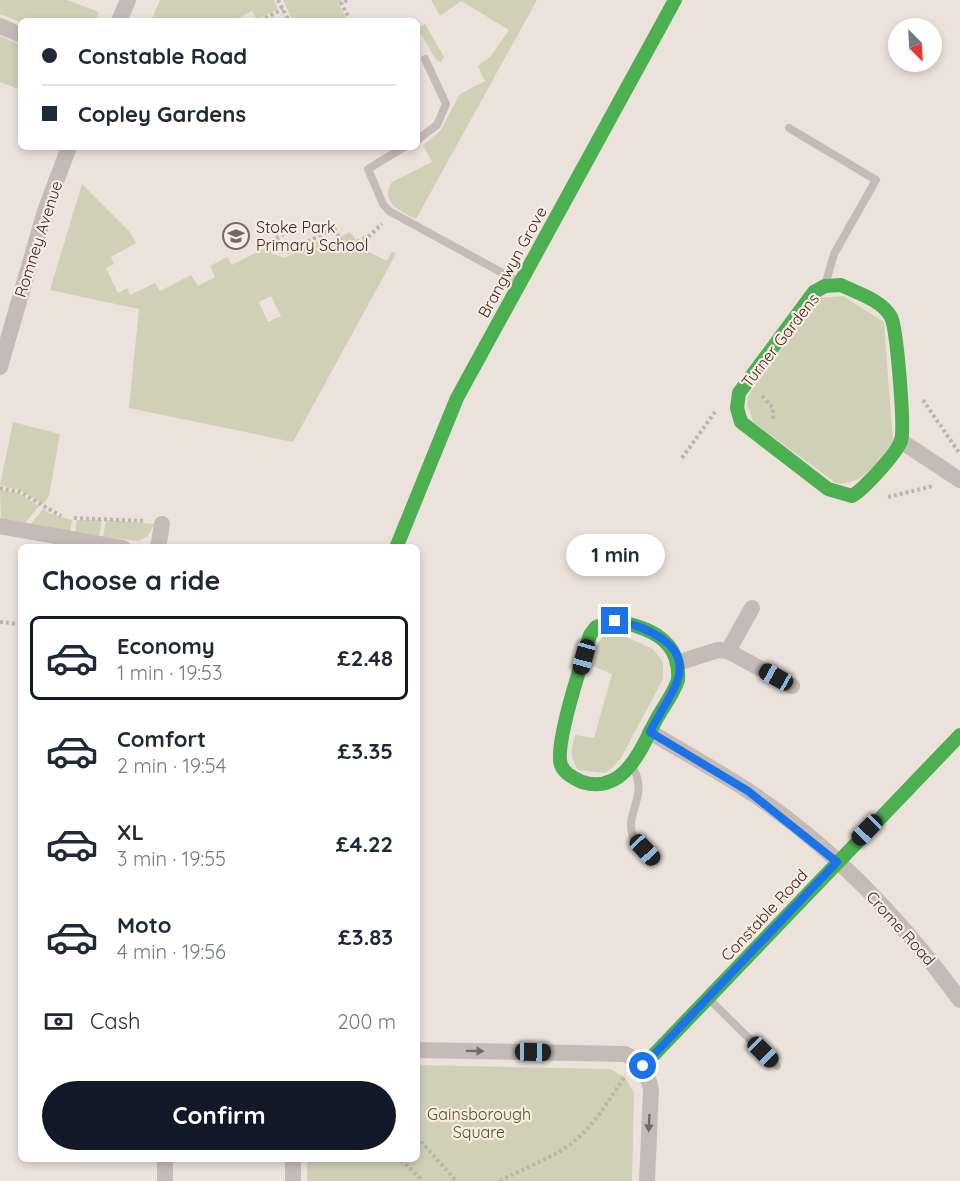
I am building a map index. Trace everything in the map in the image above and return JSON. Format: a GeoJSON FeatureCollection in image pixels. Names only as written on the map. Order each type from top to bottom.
{"type":"FeatureCollection","features":[{"type":"Feature","properties":{"kind":"street"},"geometry":{"type":"LineString","coordinates":[[120,18],[128,0]]}},
{"type":"Feature","properties":{"kind":"street","name":"Brangwyn Grove"},"geometry":{"type":"LineString","coordinates":[[398,544],[457,398],[675,0]]}},
{"type":"Feature","properties":{"kind":"street"},"geometry":{"type":"LineString","coordinates":[[0,26],[18,34]]}},
{"type":"Feature","properties":{"kind":"street","name":"Romney Avenue"},"geometry":{"type":"LineString","coordinates":[[0,367],[3,338],[68,150]]}},
{"type":"Feature","properties":{"kind":"street","name":"Turner Gardens"},"geometry":{"type":"LineString","coordinates":[[841,285],[882,308],[891,316],[895,328],[901,441],[864,489],[852,496],[828,489],[741,422],[737,408],[739,393],[814,292],[825,286],[841,285]]}},
{"type":"Feature","properties":{"kind":"street"},"geometry":{"type":"LineString","coordinates":[[901,441],[957,478]]}},
{"type":"Feature","properties":{"kind":"street"},"geometry":{"type":"LineString","coordinates":[[159,544],[162,524]]}},
{"type":"Feature","properties":{"kind":"street"},"geometry":{"type":"LineString","coordinates":[[0,526],[101,544]]}},
{"type":"Feature","properties":{"kind":"street"},"geometry":{"type":"LineString","coordinates":[[728,651],[752,608]]}},
{"type":"Feature","properties":{"kind":"street"},"geometry":{"type":"LineString","coordinates":[[615,621],[646,628],[666,641],[677,663],[678,680],[631,766],[620,775],[599,785],[580,783],[561,766],[560,746],[591,635],[596,627],[615,621]]}},
{"type":"Feature","properties":{"kind":"street"},"geometry":{"type":"LineString","coordinates":[[677,663],[718,650],[728,651],[792,686]]}},
{"type":"Feature","properties":{"kind":"street","name":"Crome Road"},"geometry":{"type":"LineString","coordinates":[[650,732],[748,791],[837,862],[872,894],[928,956],[960,1000]]}},
{"type":"Feature","properties":{"kind":"street","name":"Constable Road"},"geometry":{"type":"LineString","coordinates":[[639,1063],[708,998],[960,735]]}},
{"type":"Feature","properties":{"kind":"street"},"geometry":{"type":"LineString","coordinates":[[420,1050],[625,1054],[639,1063],[651,1089],[646,1181]]}},
{"type":"Feature","properties":{"kind":"street"},"geometry":{"type":"LineString","coordinates":[[165,1162],[165,1181]]}},
{"type":"Feature","properties":{"kind":"street"},"geometry":{"type":"LineString","coordinates":[[292,1181],[293,1162]]}},
{"type":"Feature","properties":{"kind":"lane"},"geometry":{"type":"LineString","coordinates":[[420,138],[437,125],[446,104],[425,59]]}},
{"type":"Feature","properties":{"kind":"lane"},"geometry":{"type":"LineString","coordinates":[[789,128],[876,180],[834,254],[825,286]]}},
{"type":"Feature","properties":{"kind":"lane"},"geometry":{"type":"LineString","coordinates":[[400,150],[368,171],[383,204],[393,213],[520,283]]}},
{"type":"Feature","properties":{"kind":"lane"},"geometry":{"type":"LineString","coordinates":[[631,766],[640,788],[631,826],[634,838],[656,861]]}},
{"type":"Feature","properties":{"kind":"lane"},"geometry":{"type":"LineString","coordinates":[[708,998],[777,1066]]}},
{"type":"Feature","properties":{"kind":"path"},"geometry":{"type":"LineString","coordinates":[[279,0],[288,18]]}},
{"type":"Feature","properties":{"kind":"path"},"geometry":{"type":"LineString","coordinates":[[347,0],[341,3],[349,18]]}},
{"type":"Feature","properties":{"kind":"path"},"geometry":{"type":"LineString","coordinates":[[266,18],[283,9]]}},
{"type":"Feature","properties":{"kind":"path"},"geometry":{"type":"LineString","coordinates":[[289,231],[278,237],[275,245],[278,250],[286,253],[334,228],[345,248],[369,236],[393,213]]}},
{"type":"Feature","properties":{"kind":"path"},"geometry":{"type":"LineString","coordinates":[[916,390],[960,454]]}},
{"type":"Feature","properties":{"kind":"path"},"geometry":{"type":"LineString","coordinates":[[682,458],[718,407],[739,393]]}},
{"type":"Feature","properties":{"kind":"path"},"geometry":{"type":"LineString","coordinates":[[887,497],[957,478]]}},
{"type":"Feature","properties":{"kind":"path"},"geometry":{"type":"LineString","coordinates":[[0,488],[20,492],[61,516],[162,524]]}},
{"type":"Feature","properties":{"kind":"path"},"geometry":{"type":"LineString","coordinates":[[0,622],[18,624]]}},
{"type":"Feature","properties":{"kind":"path"},"geometry":{"type":"LineString","coordinates":[[500,1181],[564,1149],[581,1135],[639,1063]]}},
{"type":"Feature","properties":{"kind":"path"},"geometry":{"type":"LineString","coordinates":[[420,1140],[456,1181]]}},
{"type":"Feature","properties":{"kind":"path"},"geometry":{"type":"LineString","coordinates":[[403,1162],[423,1181]]}},
{"type":"Feature","properties":{"kind":"green space"},"geometry":{"type":"Polygon","coordinates":[[[0,0],[67,0],[99,12],[96,18],[18,18],[18,21],[0,14],[0,0]]]}},
{"type":"Feature","properties":{"kind":"green space"},"geometry":{"type":"Polygon","coordinates":[[[160,0],[274,0],[278,9],[261,18],[256,18],[252,11],[239,18],[152,18],[160,0]]]}},
{"type":"Feature","properties":{"kind":"green space"},"geometry":{"type":"Polygon","coordinates":[[[283,0],[342,0],[338,3],[346,18],[292,18],[283,0]]]}},
{"type":"Feature","properties":{"kind":"green space"},"geometry":{"type":"Polygon","coordinates":[[[431,0],[537,0],[416,219],[398,209],[390,200],[388,195],[392,182],[432,162],[423,145],[440,131],[460,94],[485,81],[478,66],[491,56],[509,30],[461,1],[440,16],[431,0]]]}},
{"type":"Feature","properties":{"kind":"green space"},"geometry":{"type":"Polygon","coordinates":[[[425,24],[444,57],[441,62],[436,60],[420,34],[420,26],[425,24]]]}},
{"type":"Feature","properties":{"kind":"green space"},"geometry":{"type":"Polygon","coordinates":[[[0,36],[18,44],[18,89],[0,82],[0,36]]]}},
{"type":"Feature","properties":{"kind":"green space"},"geometry":{"type":"Polygon","coordinates":[[[82,184],[129,231],[136,243],[111,257],[114,264],[106,268],[118,293],[127,288],[130,295],[155,283],[160,291],[191,275],[198,286],[215,277],[210,266],[227,257],[232,265],[269,246],[273,254],[285,258],[327,236],[324,245],[350,232],[363,249],[387,261],[392,251],[396,254],[293,442],[129,408],[139,309],[50,290],[82,184]],[[271,296],[259,302],[268,322],[281,316],[271,296]]]}},
{"type":"Feature","properties":{"kind":"green space"},"geometry":{"type":"Polygon","coordinates":[[[843,296],[884,322],[893,442],[862,477],[846,483],[836,483],[754,423],[747,404],[748,396],[818,298],[843,296]]]}},
{"type":"Feature","properties":{"kind":"green space"},"geometry":{"type":"Polygon","coordinates":[[[13,422],[60,434],[49,496],[43,504],[20,490],[0,485],[13,422]]]}},
{"type":"Feature","properties":{"kind":"green space"},"geometry":{"type":"Polygon","coordinates":[[[0,490],[18,493],[39,506],[25,523],[1,518],[0,490]]]}},
{"type":"Feature","properties":{"kind":"green space"},"geometry":{"type":"Polygon","coordinates":[[[43,509],[51,514],[72,520],[70,533],[30,525],[43,509]]]}},
{"type":"Feature","properties":{"kind":"green space"},"geometry":{"type":"Polygon","coordinates":[[[77,520],[102,520],[99,537],[75,533],[77,520]]]}},
{"type":"Feature","properties":{"kind":"green space"},"geometry":{"type":"Polygon","coordinates":[[[106,520],[154,524],[148,536],[138,541],[103,537],[106,520]]]}},
{"type":"Feature","properties":{"kind":"green space"},"geometry":{"type":"Polygon","coordinates":[[[618,633],[653,649],[663,662],[663,679],[621,758],[611,769],[605,773],[578,770],[572,753],[575,735],[594,738],[612,674],[590,665],[593,652],[603,636],[618,633]]]}},
{"type":"Feature","properties":{"kind":"green space","name":"Gainsborough Square"},"geometry":{"type":"Polygon","coordinates":[[[420,1065],[610,1069],[625,1077],[634,1093],[632,1181],[307,1181],[307,1162],[420,1162],[420,1065]]]}},
{"type":"Feature","properties":{"kind":"traffic: fast"},"geometry":{"type":"LineString","coordinates":[[398,544],[457,398],[675,0]]}},
{"type":"Feature","properties":{"kind":"traffic: fast"},"geometry":{"type":"LineString","coordinates":[[841,285],[882,306],[891,317],[896,340],[901,400],[902,433],[898,447],[879,471],[852,496],[828,489],[741,422],[737,408],[739,393],[814,292],[825,286],[841,285]]}},
{"type":"Feature","properties":{"kind":"traffic: fast"},"geometry":{"type":"LineString","coordinates":[[615,621],[640,627],[668,645],[678,666],[678,680],[629,767],[609,782],[597,784],[582,782],[567,773],[561,765],[560,754],[565,721],[590,635],[596,627],[615,621]]}},
{"type":"Feature","properties":{"kind":"traffic: fast"},"geometry":{"type":"LineString","coordinates":[[643,1066],[960,735]]}},
{"type":"Feature","properties":{"kind":"place","name":"Stoke Park Primary School"},"geometry":{"type":"Point","coordinates":[236,236]}},
{"type":"Feature","properties":{"kind":"route"},"geometry":{"type":"LineString","coordinates":[[615,621],[646,628],[666,641],[675,655],[678,680],[650,732],[748,791],[792,823],[837,862],[643,1066]]}}]}
